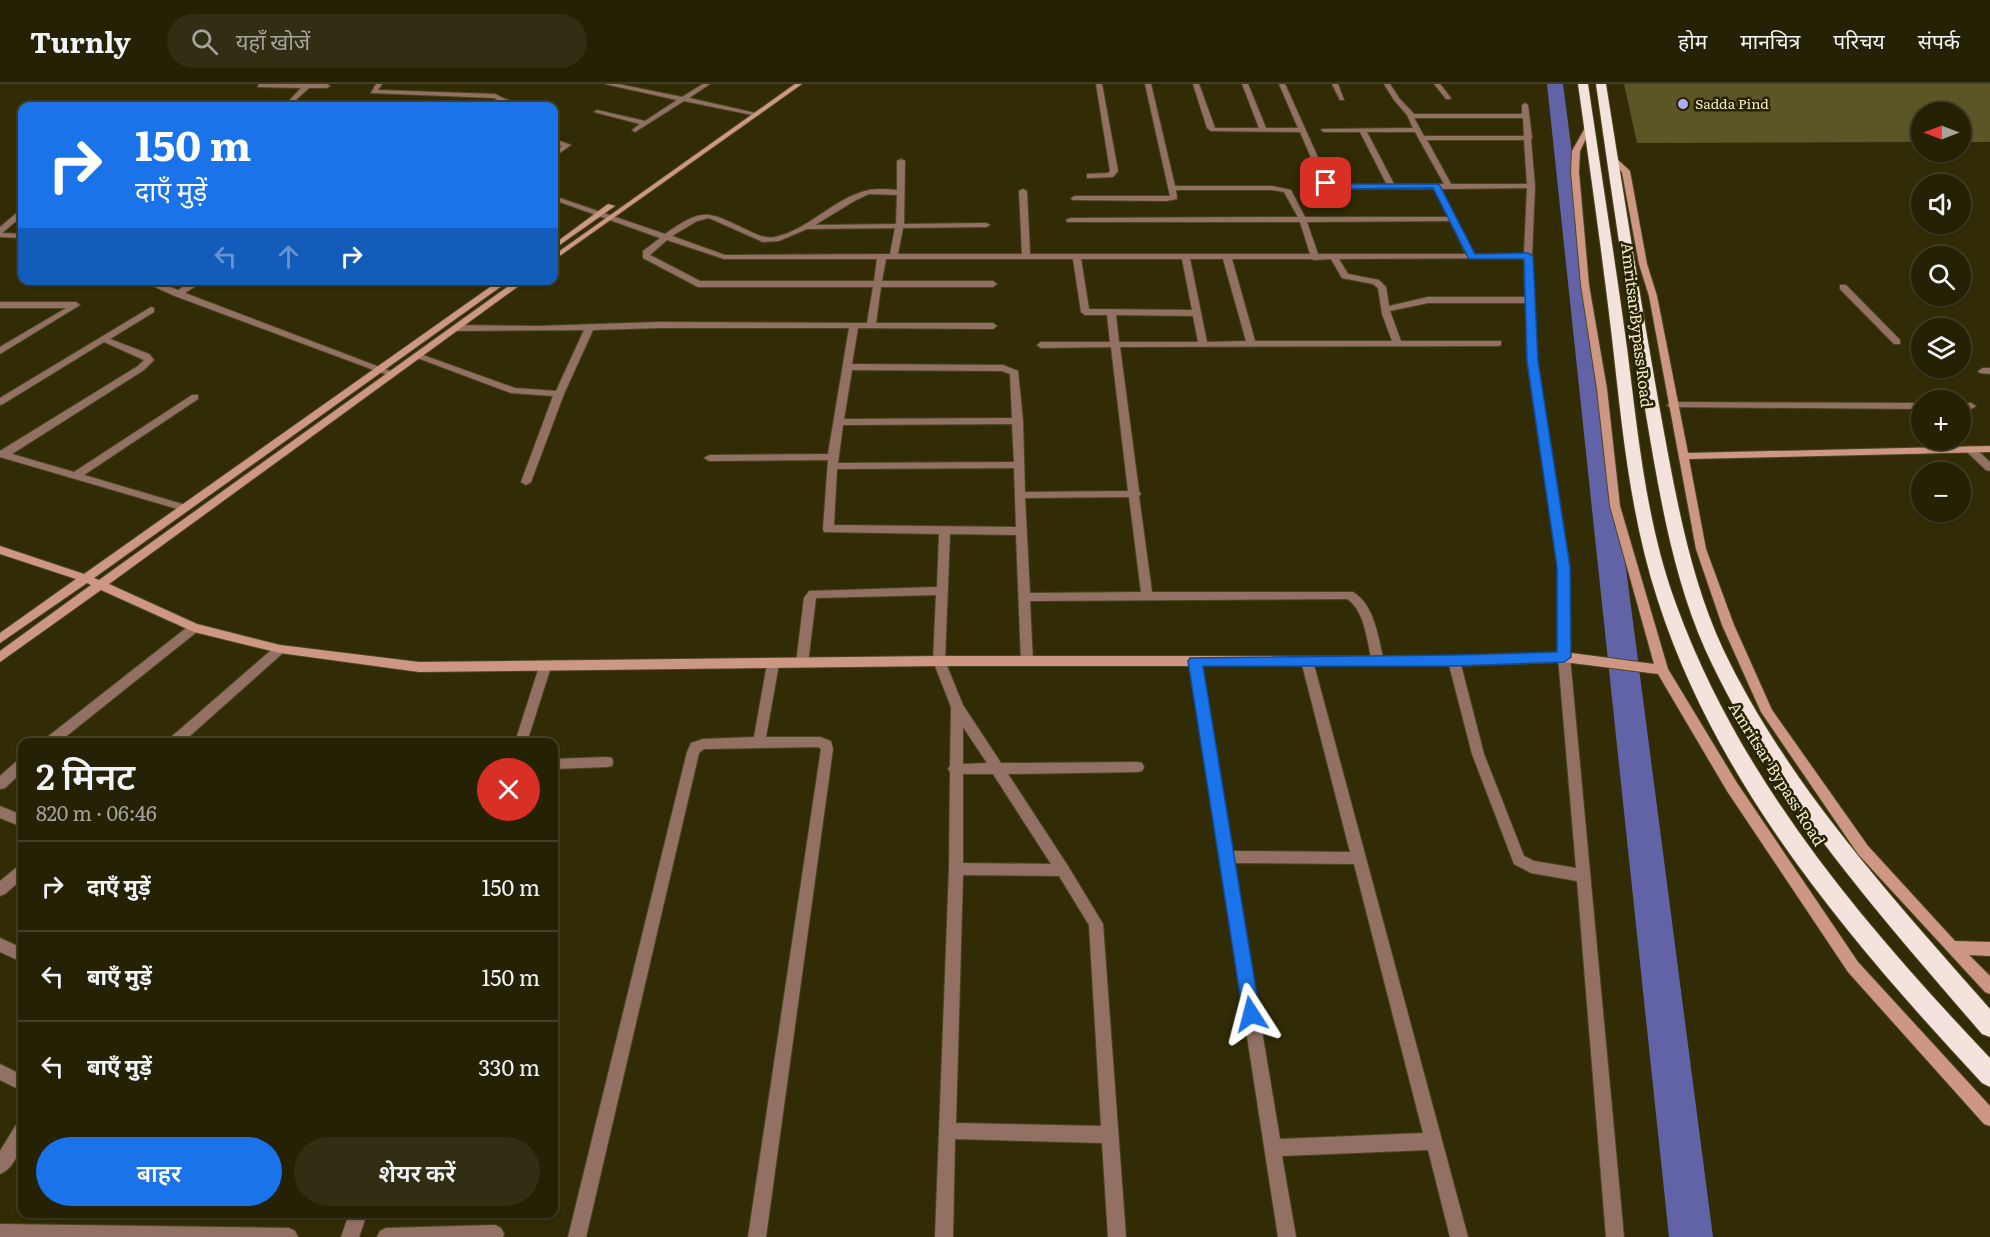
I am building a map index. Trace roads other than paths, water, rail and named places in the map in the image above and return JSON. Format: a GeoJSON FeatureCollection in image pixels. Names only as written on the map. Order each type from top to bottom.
{"type":"FeatureCollection","features":[{"type":"Feature","properties":{"kind":"highway","name":"Amritsar Bypass Road"},"geometry":{"type":"LineString","coordinates":[[1583,84],[1602,206],[1636,470],[1666,603],[1691,665],[1727,737],[1785,828],[1835,898],[1910,987],[1990,1076]]}},
{"type":"Feature","properties":{"kind":"highway","name":"Amritsar Bypass Road"},"geometry":{"type":"LineString","coordinates":[[1601,84],[1635,307],[1678,536],[1692,587],[1714,648],[1754,722],[1808,806],[1876,895],[1990,1026]]}},
{"type":"Feature","properties":{"kind":"street"},"geometry":{"type":"LineString","coordinates":[[379,84],[373,92],[462,92],[495,96],[510,102]]}},
{"type":"Feature","properties":{"kind":"street"},"geometry":{"type":"LineString","coordinates":[[608,84],[756,114]]}},
{"type":"Feature","properties":{"kind":"street"},"geometry":{"type":"LineString","coordinates":[[636,90],[645,84]]}},
{"type":"Feature","properties":{"kind":"street"},"geometry":{"type":"LineString","coordinates":[[635,130],[707,84]]}},
{"type":"Feature","properties":{"kind":"street"},"geometry":{"type":"LineString","coordinates":[[558,244],[786,84]]}},
{"type":"Feature","properties":{"kind":"street"},"geometry":{"type":"LineString","coordinates":[[558,255],[799,84]]}},
{"type":"Feature","properties":{"kind":"street"},"geometry":{"type":"LineString","coordinates":[[1090,176],[1110,175],[1113,171],[1099,84]]}},
{"type":"Feature","properties":{"kind":"street"},"geometry":{"type":"LineString","coordinates":[[1075,198],[1170,199],[1174,197],[1148,84]]}},
{"type":"Feature","properties":{"kind":"street"},"geometry":{"type":"LineString","coordinates":[[1196,84],[1210,128],[1220,131],[1302,130]]}},
{"type":"Feature","properties":{"kind":"street"},"geometry":{"type":"LineString","coordinates":[[1245,84],[1263,130]]}},
{"type":"Feature","properties":{"kind":"street"},"geometry":{"type":"LineString","coordinates":[[1282,84],[1326,183],[1336,187],[1531,186]]}},
{"type":"Feature","properties":{"kind":"street"},"geometry":{"type":"LineString","coordinates":[[1335,84],[1342,99]]}},
{"type":"Feature","properties":{"kind":"street"},"geometry":{"type":"LineString","coordinates":[[1387,84],[1395,99],[1411,115],[1448,186]]}},
{"type":"Feature","properties":{"kind":"street"},"geometry":{"type":"LineString","coordinates":[[1437,84],[1448,98]]}},
{"type":"Feature","properties":{"kind":"street"},"geometry":{"type":"LineString","coordinates":[[252,93],[261,85],[322,85]]}},
{"type":"Feature","properties":{"kind":"street"},"geometry":{"type":"LineString","coordinates":[[291,102],[307,86]]}},
{"type":"Feature","properties":{"kind":"street"},"geometry":{"type":"LineString","coordinates":[[497,102],[501,100]]}},
{"type":"Feature","properties":{"kind":"street"},"geometry":{"type":"LineString","coordinates":[[1525,105],[1531,186],[1528,256],[1533,361],[1564,567],[1564,657],[1615,1237]]}},
{"type":"Feature","properties":{"kind":"street"},"geometry":{"type":"LineString","coordinates":[[597,112],[647,123]]}},
{"type":"Feature","properties":{"kind":"street"},"geometry":{"type":"LineString","coordinates":[[1411,115],[1526,116]]}},
{"type":"Feature","properties":{"kind":"street"},"geometry":{"type":"LineString","coordinates":[[1589,126],[1576,151],[1575,172],[1585,285],[1602,389],[1615,506],[1656,670],[1853,967],[1990,1118]]}},
{"type":"Feature","properties":{"kind":"street"},"geometry":{"type":"LineString","coordinates":[[1324,130],[1417,130]]}},
{"type":"Feature","properties":{"kind":"street"},"geometry":{"type":"LineString","coordinates":[[1362,130],[1391,186]]}},
{"type":"Feature","properties":{"kind":"street"},"geometry":{"type":"LineString","coordinates":[[1421,138],[1529,138]]}},
{"type":"Feature","properties":{"kind":"street"},"geometry":{"type":"LineString","coordinates":[[558,142],[567,145],[558,152]]}},
{"type":"Feature","properties":{"kind":"street"},"geometry":{"type":"LineString","coordinates":[[1613,160],[1626,171],[1643,264],[1653,297],[1701,549],[1728,625],[1767,712],[1863,850],[1990,987]]}},
{"type":"Feature","properties":{"kind":"street"},"geometry":{"type":"LineString","coordinates":[[894,256],[900,225],[901,161]]}},
{"type":"Feature","properties":{"kind":"street"},"geometry":{"type":"LineString","coordinates":[[1436,186],[1472,257]]}},
{"type":"Feature","properties":{"kind":"street"},"geometry":{"type":"LineString","coordinates":[[1173,188],[1284,189],[1290,192],[1303,220],[1315,258]]}},
{"type":"Feature","properties":{"kind":"street"},"geometry":{"type":"LineString","coordinates":[[902,192],[864,193],[803,227],[773,240],[762,240],[707,215],[699,217],[668,236],[646,253],[646,256],[698,284],[993,284]]}},
{"type":"Feature","properties":{"kind":"street"},"geometry":{"type":"LineString","coordinates":[[1023,192],[1026,257]]}},
{"type":"Feature","properties":{"kind":"street"},"geometry":{"type":"LineString","coordinates":[[558,199],[724,257],[1528,256]]}},
{"type":"Feature","properties":{"kind":"street"},"geometry":{"type":"LineString","coordinates":[[0,233],[18,217]]}},
{"type":"Feature","properties":{"kind":"street"},"geometry":{"type":"LineString","coordinates":[[1070,220],[1453,219]]}},
{"type":"Feature","properties":{"kind":"street"},"geometry":{"type":"LineString","coordinates":[[803,227],[986,225]]}},
{"type":"Feature","properties":{"kind":"street"},"geometry":{"type":"LineString","coordinates":[[0,233],[18,235]]}},
{"type":"Feature","properties":{"kind":"street"},"geometry":{"type":"LineString","coordinates":[[871,326],[882,256]]}},
{"type":"Feature","properties":{"kind":"street"},"geometry":{"type":"LineString","coordinates":[[1077,257],[1083,310],[1089,314],[1196,313]]}},
{"type":"Feature","properties":{"kind":"street"},"geometry":{"type":"LineString","coordinates":[[1186,257],[1203,344]]}},
{"type":"Feature","properties":{"kind":"street"},"geometry":{"type":"LineString","coordinates":[[1227,257],[1251,344]]}},
{"type":"Feature","properties":{"kind":"street"},"geometry":{"type":"LineString","coordinates":[[1335,258],[1345,276],[1380,284],[1385,309],[1398,343]]}},
{"type":"Feature","properties":{"kind":"street"},"geometry":{"type":"LineString","coordinates":[[156,285],[393,374]]}},
{"type":"Feature","properties":{"kind":"street"},"geometry":{"type":"LineString","coordinates":[[178,294],[193,285]]}},
{"type":"Feature","properties":{"kind":"street"},"geometry":{"type":"LineString","coordinates":[[0,639],[499,285]]}},
{"type":"Feature","properties":{"kind":"street"},"geometry":{"type":"LineString","coordinates":[[0,657],[516,285]]}},
{"type":"Feature","properties":{"kind":"street"},"geometry":{"type":"LineString","coordinates":[[1843,287],[1897,342]]}},
{"type":"Feature","properties":{"kind":"street"},"geometry":{"type":"LineString","coordinates":[[1385,309],[1428,300],[1530,300]]}},
{"type":"Feature","properties":{"kind":"street"},"geometry":{"type":"LineString","coordinates":[[0,304],[76,305],[0,351]]}},
{"type":"Feature","properties":{"kind":"street"},"geometry":{"type":"LineString","coordinates":[[0,402],[151,310]]}},
{"type":"Feature","properties":{"kind":"street"},"geometry":{"type":"LineString","coordinates":[[1111,314],[1148,597]]}},
{"type":"Feature","properties":{"kind":"street"},"geometry":{"type":"LineString","coordinates":[[526,482],[559,394],[590,326]]}},
{"type":"Feature","properties":{"kind":"street"},"geometry":{"type":"LineString","coordinates":[[854,326],[833,461],[828,529],[1021,531]]}},
{"type":"Feature","properties":{"kind":"street"},"geometry":{"type":"LineString","coordinates":[[456,328],[993,326]]}},
{"type":"Feature","properties":{"kind":"street"},"geometry":{"type":"LineString","coordinates":[[2,455],[141,368],[149,360],[146,356],[103,339]]}},
{"type":"Feature","properties":{"kind":"street"},"geometry":{"type":"LineString","coordinates":[[1041,345],[1498,343]]}},
{"type":"Feature","properties":{"kind":"street"},"geometry":{"type":"LineString","coordinates":[[417,356],[514,391],[559,394]]}},
{"type":"Feature","properties":{"kind":"street"},"geometry":{"type":"LineString","coordinates":[[848,367],[1009,369],[1016,376],[1027,662]]}},
{"type":"Feature","properties":{"kind":"street"},"geometry":{"type":"LineString","coordinates":[[75,476],[195,397]]}},
{"type":"Feature","properties":{"kind":"street"},"geometry":{"type":"LineString","coordinates":[[1672,405],[1911,406]]}},
{"type":"Feature","properties":{"kind":"street"},"geometry":{"type":"LineString","coordinates":[[839,422],[1018,421]]}},
{"type":"Feature","properties":{"kind":"street"},"geometry":{"type":"LineString","coordinates":[[1971,449],[1990,448]]}},
{"type":"Feature","properties":{"kind":"street"},"geometry":{"type":"LineString","coordinates":[[1683,456],[1929,450]]}},
{"type":"Feature","properties":{"kind":"street"},"geometry":{"type":"LineString","coordinates":[[1971,450],[1990,468]]}},
{"type":"Feature","properties":{"kind":"street"},"geometry":{"type":"LineString","coordinates":[[2,455],[185,508]]}},
{"type":"Feature","properties":{"kind":"street"},"geometry":{"type":"LineString","coordinates":[[709,458],[1019,465]]}},
{"type":"Feature","properties":{"kind":"street"},"geometry":{"type":"LineString","coordinates":[[1020,495],[1136,494]]}},
{"type":"Feature","properties":{"kind":"street"},"geometry":{"type":"LineString","coordinates":[[945,531],[939,662],[957,707],[994,767],[1064,870],[1094,918],[1097,930],[1117,1237]]}},
{"type":"Feature","properties":{"kind":"street"},"geometry":{"type":"LineString","coordinates":[[0,549],[84,578],[194,628],[280,649],[419,668],[939,662],[1455,661],[1564,657],[1656,670]]}},
{"type":"Feature","properties":{"kind":"street"},"geometry":{"type":"LineString","coordinates":[[802,663],[810,598],[813,594],[942,591]]}},
{"type":"Feature","properties":{"kind":"street"},"geometry":{"type":"LineString","coordinates":[[1026,597],[1355,597],[1362,604],[1378,661]]}},
{"type":"Feature","properties":{"kind":"street"},"geometry":{"type":"LineString","coordinates":[[56,738],[194,628]]}},
{"type":"Feature","properties":{"kind":"street"},"geometry":{"type":"LineString","coordinates":[[180,738],[280,649]]}},
{"type":"Feature","properties":{"kind":"street"},"geometry":{"type":"LineString","coordinates":[[1195,661],[1287,1237]]}},
{"type":"Feature","properties":{"kind":"street"},"geometry":{"type":"LineString","coordinates":[[1307,661],[1459,1237]]}},
{"type":"Feature","properties":{"kind":"street"},"geometry":{"type":"LineString","coordinates":[[1455,661],[1478,754],[1519,860],[1531,867],[1583,876]]}},
{"type":"Feature","properties":{"kind":"street"},"geometry":{"type":"LineString","coordinates":[[759,742],[773,664]]}},
{"type":"Feature","properties":{"kind":"street"},"geometry":{"type":"LineString","coordinates":[[522,738],[545,667]]}},
{"type":"Feature","properties":{"kind":"street"},"geometry":{"type":"LineString","coordinates":[[944,1237],[956,869],[957,707]]}},
{"type":"Feature","properties":{"kind":"street"},"geometry":{"type":"LineString","coordinates":[[577,1237],[693,752],[696,747],[703,744],[820,742],[826,745],[827,749],[757,1237]]}},
{"type":"Feature","properties":{"kind":"street"},"geometry":{"type":"LineString","coordinates":[[558,764],[607,762]]}},
{"type":"Feature","properties":{"kind":"street"},"geometry":{"type":"LineString","coordinates":[[955,769],[1137,767]]}},
{"type":"Feature","properties":{"kind":"street"},"geometry":{"type":"LineString","coordinates":[[0,784],[18,768]]}},
{"type":"Feature","properties":{"kind":"street"},"geometry":{"type":"LineString","coordinates":[[0,813],[18,820]]}},
{"type":"Feature","properties":{"kind":"street"},"geometry":{"type":"LineString","coordinates":[[1226,857],[1359,858]]}},
{"type":"Feature","properties":{"kind":"street"},"geometry":{"type":"LineString","coordinates":[[956,869],[1064,870]]}},
{"type":"Feature","properties":{"kind":"street"},"geometry":{"type":"LineString","coordinates":[[0,890],[18,874]]}},
{"type":"Feature","properties":{"kind":"street"},"geometry":{"type":"LineString","coordinates":[[0,945],[18,953]]}},
{"type":"Feature","properties":{"kind":"street"},"geometry":{"type":"LineString","coordinates":[[1952,948],[1990,949]]}},
{"type":"Feature","properties":{"kind":"street"},"geometry":{"type":"LineString","coordinates":[[0,1072],[18,1081]]}},
{"type":"Feature","properties":{"kind":"street"},"geometry":{"type":"LineString","coordinates":[[947,1131],[1110,1135]]}},
{"type":"Feature","properties":{"kind":"street"},"geometry":{"type":"LineString","coordinates":[[0,1166],[18,1137]]}},
{"type":"Feature","properties":{"kind":"street"},"geometry":{"type":"LineString","coordinates":[[1273,1148],[1432,1141]]}},
{"type":"Feature","properties":{"kind":"street"},"geometry":{"type":"LineString","coordinates":[[350,1237],[357,1218]]}},
{"type":"Feature","properties":{"kind":"street"},"geometry":{"type":"LineString","coordinates":[[0,1233],[289,1237]]}},
{"type":"Feature","properties":{"kind":"street"},"geometry":{"type":"LineString","coordinates":[[386,1237],[495,1234]]}},
{"type":"Feature","properties":{"kind":"waterway"},"geometry":{"type":"LineString","coordinates":[[1555,84],[1691,1237]]}},
{"type":"Feature","properties":{"kind":"place","name":"Sadda Pind"},"geometry":{"type":"Point","coordinates":[1683,104]}}]}
